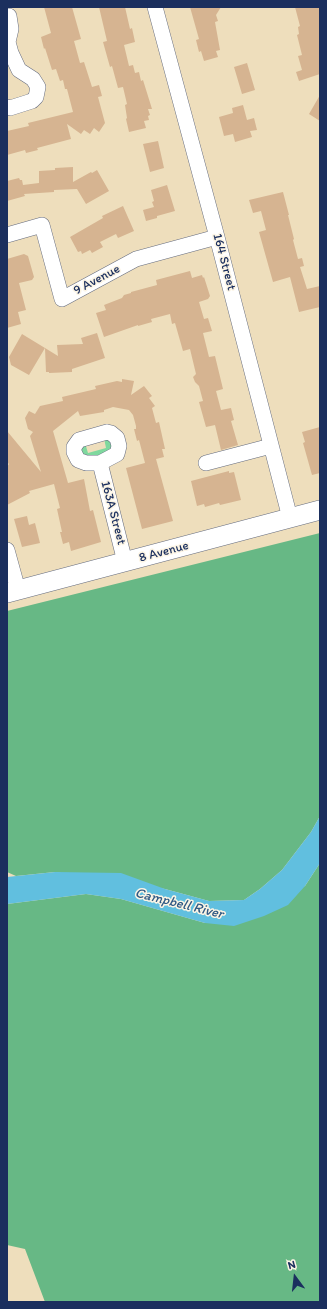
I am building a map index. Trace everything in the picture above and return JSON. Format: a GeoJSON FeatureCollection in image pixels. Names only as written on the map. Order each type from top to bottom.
{"type":"FeatureCollection","features":[{"type":"Feature","properties":{"kind":"main road","name":"8 Avenue"},"geometry":{"type":"LineString","coordinates":[[12,591],[320,510]]}},
{"type":"Feature","properties":{"kind":"street","name":"164 Street"},"geometry":{"type":"LineString","coordinates":[[155,7],[290,518]]}},
{"type":"Feature","properties":{"kind":"street"},"geometry":{"type":"LineString","coordinates":[[7,107],[10,108],[32,102],[36,97],[38,87],[32,79],[19,70],[9,53],[8,42],[11,29],[9,16]]}},
{"type":"Feature","properties":{"kind":"street","name":"9 Avenue"},"geometry":{"type":"LineString","coordinates":[[7,235],[42,225],[62,299],[136,259],[217,237]]}},
{"type":"Feature","properties":{"kind":"street"},"geometry":{"type":"LineString","coordinates":[[206,463],[271,446]]}},
{"type":"Feature","properties":{"kind":"street","name":"163A Street"},"geometry":{"type":"LineString","coordinates":[[100,463],[125,562]]}},
{"type":"Feature","properties":{"kind":"street"},"geometry":{"type":"LineString","coordinates":[[7,550],[12,591]]}},
{"type":"Feature","properties":{"kind":"green space"},"geometry":{"type":"Polygon","coordinates":[[[104,438],[108,438],[113,446],[108,453],[89,458],[84,457],[80,449],[85,443],[88,453],[106,448],[104,438]]]}},
{"type":"Feature","properties":{"kind":"green space"},"geometry":{"type":"Polygon","coordinates":[[[320,533],[320,816],[311,832],[282,870],[260,889],[244,900],[209,901],[165,889],[55,872],[16,876],[7,872],[7,611],[320,533]]]}},
{"type":"Feature","properties":{"kind":"green space"},"geometry":{"type":"Polygon","coordinates":[[[320,863],[320,1302],[45,1302],[25,1249],[7,1245],[7,904],[86,894],[121,899],[205,923],[305,886],[320,863]]]}},
{"type":"Feature","properties":{"kind":"water","name":"Campbell River"},"geometry":{"type":"Polygon","coordinates":[[[320,816],[320,863],[305,886],[288,905],[264,916],[234,926],[205,923],[121,899],[86,894],[7,904],[7,877],[55,872],[121,873],[165,889],[209,901],[244,900],[260,889],[282,870],[311,832],[320,816]]]}},
{"type":"Feature","properties":{"kind":"building"},"geometry":{"type":"Polygon","coordinates":[[[44,7],[72,7],[81,39],[74,41],[80,63],[84,62],[92,87],[99,85],[102,96],[98,97],[105,123],[99,132],[94,128],[90,134],[84,130],[81,134],[67,124],[71,139],[37,148],[38,150],[26,153],[25,150],[7,155],[7,131],[29,126],[28,123],[73,112],[63,80],[60,81],[56,69],[52,70],[45,48],[44,49],[41,37],[51,33],[44,7]]]}},
{"type":"Feature","properties":{"kind":"building"},"geometry":{"type":"Polygon","coordinates":[[[99,7],[125,7],[130,29],[132,28],[135,42],[124,45],[129,66],[133,65],[135,73],[139,72],[152,109],[148,109],[150,115],[148,116],[149,120],[144,121],[146,128],[129,132],[125,105],[127,104],[123,87],[118,88],[112,66],[110,67],[103,42],[107,41],[99,7]]]}},
{"type":"Feature","properties":{"kind":"building"},"geometry":{"type":"Polygon","coordinates":[[[190,7],[221,7],[216,15],[218,21],[215,22],[220,50],[216,51],[218,57],[204,61],[201,51],[199,52],[196,40],[199,39],[190,7]]]}},
{"type":"Feature","properties":{"kind":"building"},"geometry":{"type":"Polygon","coordinates":[[[295,7],[320,7],[320,74],[299,81],[296,72],[302,70],[298,56],[302,55],[297,35],[299,34],[298,27],[300,26],[295,7]]]}},
{"type":"Feature","properties":{"kind":"building"},"geometry":{"type":"Polygon","coordinates":[[[247,63],[255,90],[242,94],[234,67],[247,63]]]}},
{"type":"Feature","properties":{"kind":"building"},"geometry":{"type":"Polygon","coordinates":[[[320,95],[320,121],[309,114],[320,95]]]}},
{"type":"Feature","properties":{"kind":"building"},"geometry":{"type":"Polygon","coordinates":[[[243,105],[247,120],[254,118],[257,130],[250,131],[252,137],[235,142],[233,134],[224,136],[219,117],[233,113],[232,108],[243,105]]]}},
{"type":"Feature","properties":{"kind":"building"},"geometry":{"type":"Polygon","coordinates":[[[158,141],[164,168],[150,172],[143,144],[158,141]]]}},
{"type":"Feature","properties":{"kind":"building"},"geometry":{"type":"Polygon","coordinates":[[[73,167],[73,182],[97,170],[109,191],[86,204],[77,189],[24,194],[25,196],[7,201],[7,181],[19,178],[22,180],[23,185],[39,183],[39,171],[73,167]]]}},
{"type":"Feature","properties":{"kind":"building"},"geometry":{"type":"Polygon","coordinates":[[[167,185],[175,211],[146,221],[143,210],[154,207],[151,190],[167,185]]]}},
{"type":"Feature","properties":{"kind":"building"},"geometry":{"type":"Polygon","coordinates":[[[283,192],[298,259],[302,258],[304,266],[300,267],[307,289],[320,286],[320,307],[299,312],[290,277],[273,282],[259,232],[266,230],[261,211],[253,213],[249,200],[283,192]]]}},
{"type":"Feature","properties":{"kind":"building"},"geometry":{"type":"Polygon","coordinates":[[[123,206],[134,231],[118,238],[116,234],[100,242],[103,247],[92,253],[90,250],[82,254],[81,251],[78,252],[70,237],[103,218],[102,216],[123,206]]]}},
{"type":"Feature","properties":{"kind":"building"},"geometry":{"type":"Polygon","coordinates":[[[24,254],[28,256],[34,277],[32,280],[19,283],[26,310],[18,312],[21,324],[7,328],[7,259],[24,254]]]}},
{"type":"Feature","properties":{"kind":"building"},"geometry":{"type":"Polygon","coordinates":[[[190,271],[192,278],[202,275],[203,278],[204,277],[210,296],[208,299],[199,302],[204,319],[208,318],[212,331],[203,333],[209,357],[215,356],[223,389],[216,391],[221,410],[231,408],[234,420],[231,421],[238,445],[221,450],[215,425],[206,427],[199,402],[203,401],[199,386],[193,377],[196,374],[190,349],[183,351],[175,323],[172,324],[170,314],[151,319],[152,322],[138,325],[104,337],[96,313],[106,310],[104,305],[122,298],[124,295],[157,285],[156,280],[190,271]]]}},
{"type":"Feature","properties":{"kind":"building"},"geometry":{"type":"Polygon","coordinates":[[[97,333],[105,358],[72,369],[72,372],[46,372],[45,348],[58,356],[57,345],[83,344],[81,338],[97,333]]]}},
{"type":"Feature","properties":{"kind":"building"},"geometry":{"type":"Polygon","coordinates":[[[22,334],[45,348],[29,375],[11,365],[9,357],[22,334]]]}},
{"type":"Feature","properties":{"kind":"building"},"geometry":{"type":"Polygon","coordinates":[[[122,379],[134,381],[131,395],[144,386],[152,396],[149,398],[155,406],[152,408],[156,423],[159,422],[165,449],[162,449],[164,457],[156,459],[173,521],[142,529],[126,468],[145,463],[139,440],[137,441],[134,429],[136,429],[136,426],[133,415],[129,410],[113,407],[104,410],[104,412],[80,416],[78,411],[53,431],[68,483],[84,479],[90,511],[93,510],[101,542],[71,551],[69,542],[63,544],[57,509],[60,508],[54,484],[29,491],[30,493],[7,505],[7,467],[9,464],[7,462],[7,431],[41,472],[30,436],[33,432],[28,429],[25,418],[29,411],[35,414],[40,406],[63,401],[62,397],[96,389],[95,386],[117,381],[122,382],[122,379]]]}},
{"type":"Feature","properties":{"kind":"building"},"geometry":{"type":"Polygon","coordinates":[[[320,427],[320,473],[312,475],[303,443],[305,442],[302,432],[320,427]]]}},
{"type":"Feature","properties":{"kind":"building"},"geometry":{"type":"Polygon","coordinates":[[[229,471],[229,473],[234,472],[241,500],[220,505],[219,503],[205,507],[204,504],[197,506],[191,481],[229,471]]]}},
{"type":"Feature","properties":{"kind":"building"},"geometry":{"type":"Polygon","coordinates":[[[27,516],[29,525],[35,523],[40,543],[22,547],[14,519],[27,516]]]}}]}
